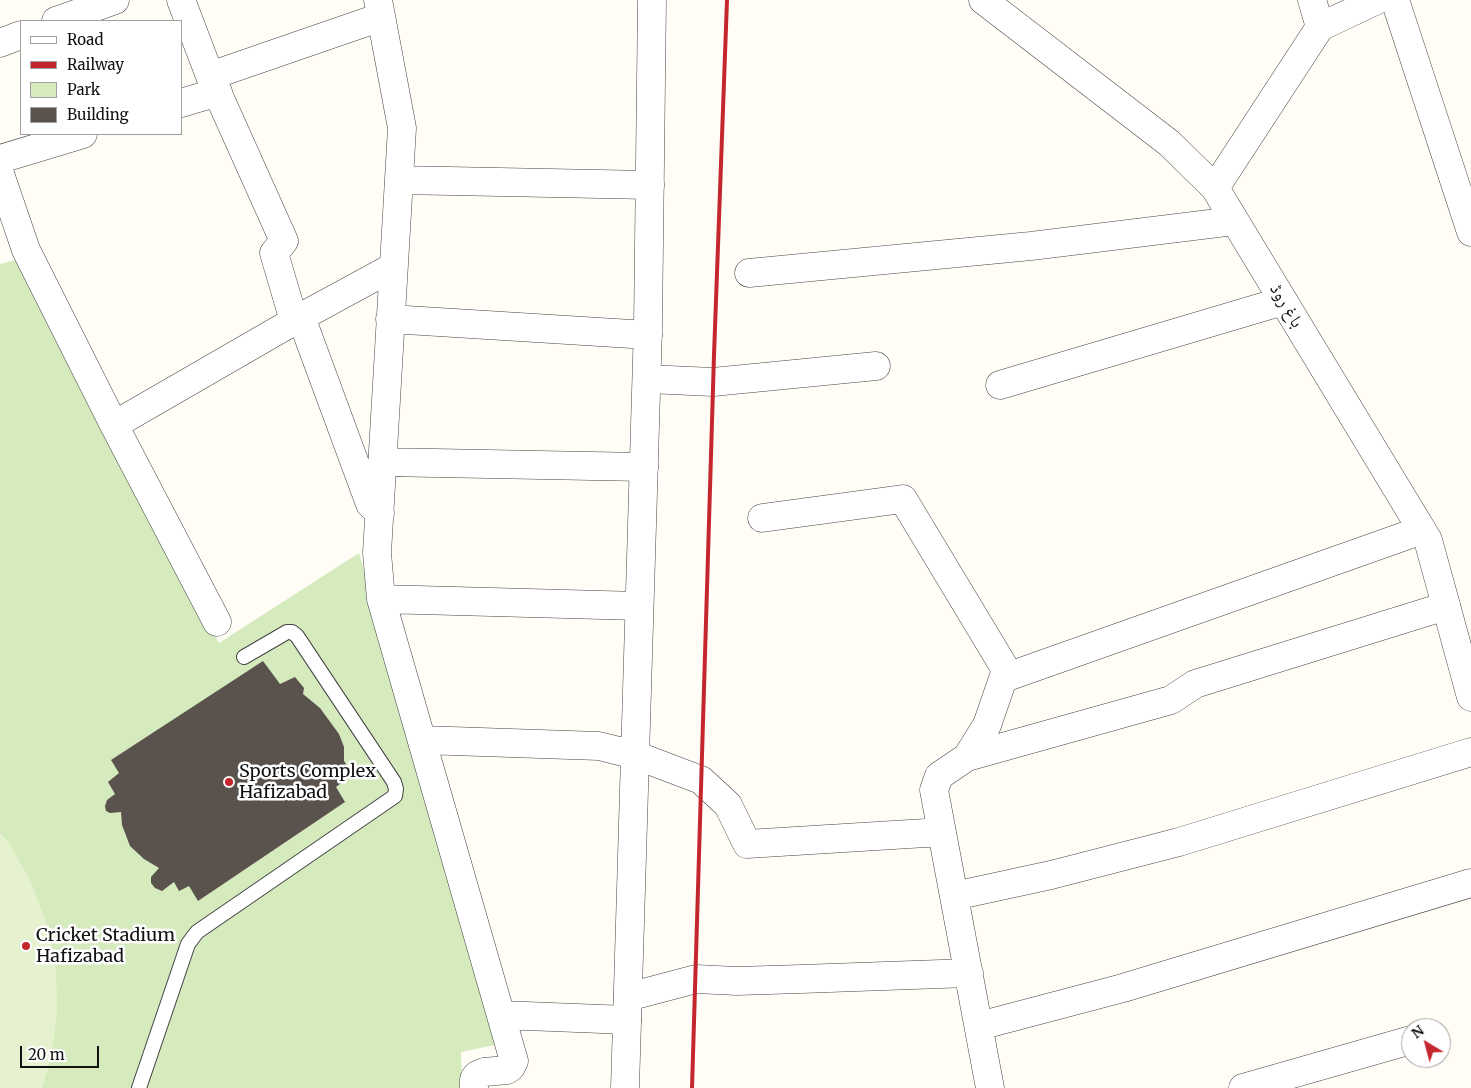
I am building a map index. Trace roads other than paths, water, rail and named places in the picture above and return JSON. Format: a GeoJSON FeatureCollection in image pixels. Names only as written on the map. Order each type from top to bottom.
{"type":"FeatureCollection","features":[{"type":"Feature","properties":{"kind":"street"},"geometry":{"type":"LineString","coordinates":[[59,20],[115,0]]}},
{"type":"Feature","properties":{"kind":"street"},"geometry":{"type":"LineString","coordinates":[[181,0],[214,84],[284,241],[274,253],[370,504],[380,513]]}},
{"type":"Feature","properties":{"kind":"street"},"geometry":{"type":"LineString","coordinates":[[624,1088],[647,379],[652,0]]}},
{"type":"Feature","properties":{"kind":"street","name":"باغ روڈ"},"geometry":{"type":"LineString","coordinates":[[983,0],[1169,143],[1215,188],[1428,540],[1471,697]]}},
{"type":"Feature","properties":{"kind":"street"},"geometry":{"type":"LineString","coordinates":[[1312,0],[1320,27]]}},
{"type":"Feature","properties":{"kind":"street"},"geometry":{"type":"LineString","coordinates":[[1215,188],[1320,27],[1377,0]]}},
{"type":"Feature","properties":{"kind":"street"},"geometry":{"type":"LineString","coordinates":[[1395,0],[1471,232]]}},
{"type":"Feature","properties":{"kind":"street"},"geometry":{"type":"LineString","coordinates":[[182,103],[214,84],[379,8],[402,128],[377,553],[381,599],[514,1061],[512,1067],[507,1070],[484,1072],[477,1075],[474,1079],[474,1088]]}},
{"type":"Feature","properties":{"kind":"street"},"geometry":{"type":"LineString","coordinates":[[0,43],[20,35]]}},
{"type":"Feature","properties":{"kind":"street"},"geometry":{"type":"LineString","coordinates":[[0,160],[80,135]]}},
{"type":"Feature","properties":{"kind":"street"},"geometry":{"type":"LineString","coordinates":[[0,174],[26,250],[114,425],[217,622]]}},
{"type":"Feature","properties":{"kind":"street"},"geometry":{"type":"LineString","coordinates":[[399,180],[650,185]]}},
{"type":"Feature","properties":{"kind":"street"},"geometry":{"type":"LineString","coordinates":[[749,273],[1031,246],[1234,221]]}},
{"type":"Feature","properties":{"kind":"street"},"geometry":{"type":"LineString","coordinates":[[114,425],[298,319],[394,267]]}},
{"type":"Feature","properties":{"kind":"street"},"geometry":{"type":"LineString","coordinates":[[1000,384],[1283,301]]}},
{"type":"Feature","properties":{"kind":"street"},"geometry":{"type":"LineString","coordinates":[[390,319],[648,335]]}},
{"type":"Feature","properties":{"kind":"street"},"geometry":{"type":"LineString","coordinates":[[647,379],[713,382],[876,366]]}},
{"type":"Feature","properties":{"kind":"street"},"geometry":{"type":"LineString","coordinates":[[383,462],[644,467]]}},
{"type":"Feature","properties":{"kind":"street"},"geometry":{"type":"LineString","coordinates":[[762,518],[903,499],[1006,670],[987,725],[967,757]]}},
{"type":"Feature","properties":{"kind":"street"},"geometry":{"type":"LineString","coordinates":[[1004,678],[1422,530]]}},
{"type":"Feature","properties":{"kind":"street"},"geometry":{"type":"LineString","coordinates":[[381,599],[639,606]]}},
{"type":"Feature","properties":{"kind":"street"},"geometry":{"type":"LineString","coordinates":[[990,1088],[934,790],[939,776],[967,757],[1171,700],[1195,684],[1446,606]]}},
{"type":"Feature","properties":{"kind":"street"},"geometry":{"type":"LineString","coordinates":[[422,740],[599,746],[635,755],[701,780],[728,805],[747,844],[942,832]]}},
{"type":"Feature","properties":{"kind":"street"},"geometry":{"type":"LineString","coordinates":[[954,896],[1051,875],[1179,842],[1471,752]]}},
{"type":"Feature","properties":{"kind":"street"},"geometry":{"type":"LineString","coordinates":[[979,1026],[1123,988],[1471,883]]}},
{"type":"Feature","properties":{"kind":"street"},"geometry":{"type":"LineString","coordinates":[[501,1015],[627,1008],[696,979],[737,981],[792,980],[969,973]]}},
{"type":"Feature","properties":{"kind":"street"},"geometry":{"type":"LineString","coordinates":[[1242,1088],[1285,1082],[1401,1043]]}},
{"type":"Feature","properties":{"kind":"lane"},"geometry":{"type":"LineString","coordinates":[[140,1088],[188,944],[197,932],[395,796],[394,782],[297,636],[292,632],[287,632],[244,657]]}},
{"type":"Feature","properties":{"kind":"railway"},"geometry":{"type":"LineString","coordinates":[[692,1088],[714,355],[727,0]]}},
{"type":"Feature","properties":{"kind":"place","name":"Sports Complex Hafizabad"},"geometry":{"type":"Point","coordinates":[229,782]}},
{"type":"Feature","properties":{"kind":"place","name":"Cricket Stadium Hafizabad"},"geometry":{"type":"Point","coordinates":[26,946]}}]}
